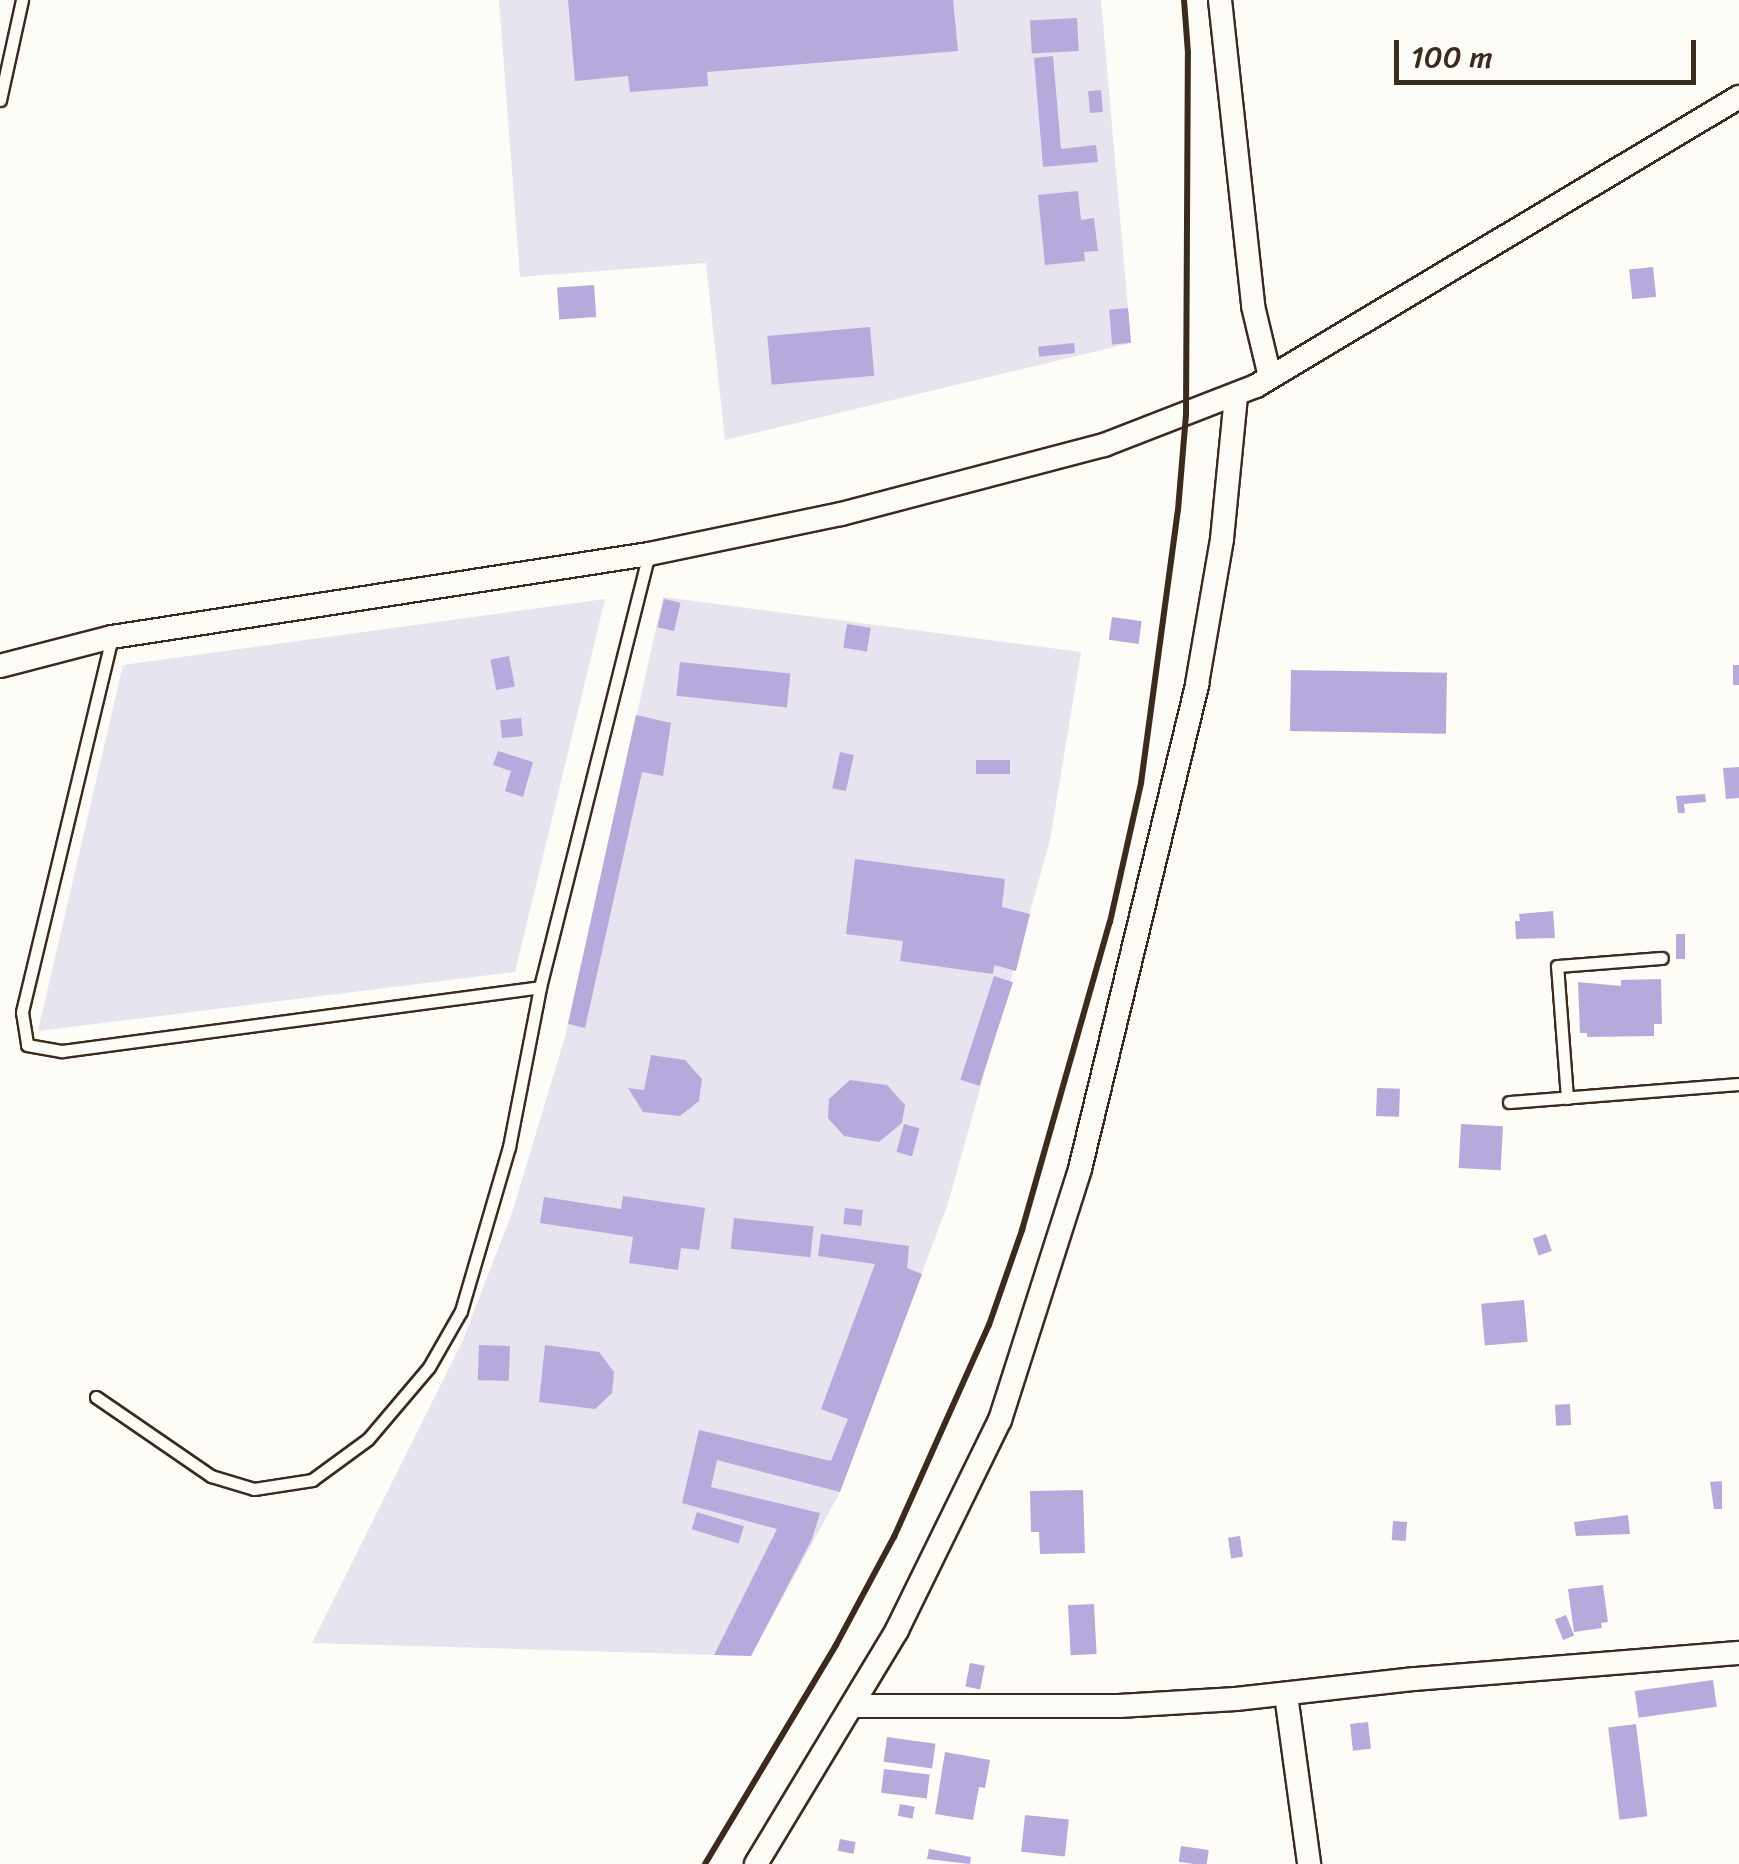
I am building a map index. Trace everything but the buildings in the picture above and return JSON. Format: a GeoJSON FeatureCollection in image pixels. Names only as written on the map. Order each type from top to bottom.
{"type":"FeatureCollection","features":[{"type":"Feature","properties":{"kind":"street"},"geometry":{"type":"LineString","coordinates":[[1220,0],[1254,306],[1270,377]]}},
{"type":"Feature","properties":{"kind":"street"},"geometry":{"type":"LineString","coordinates":[[0,666],[112,637],[649,554],[842,514],[1104,445],[1236,397],[1739,97]]}},
{"type":"Feature","properties":{"kind":"street"},"geometry":{"type":"LineString","coordinates":[[756,1864],[855,1706],[1000,1420],[1080,1169],[1197,684],[1222,539],[1236,397]]}},
{"type":"Feature","properties":{"kind":"street"},"geometry":{"type":"LineString","coordinates":[[855,1706],[1119,1706],[1286,1695],[1415,1678],[1739,1653]]}},
{"type":"Feature","properties":{"kind":"street"},"geometry":{"type":"LineString","coordinates":[[1286,1695],[1309,1864]]}},
{"type":"Feature","properties":{"kind":"lane"},"geometry":{"type":"LineString","coordinates":[[0,100],[22,0]]}},
{"type":"Feature","properties":{"kind":"lane"},"geometry":{"type":"LineString","coordinates":[[96,1396],[211,1476],[254,1490],[312,1480],[368,1439],[429,1367],[460,1311],[510,1147],[540,987],[649,554]]}},
{"type":"Feature","properties":{"kind":"lane"},"geometry":{"type":"LineString","coordinates":[[112,637],[22,1012],[27,1045],[62,1051],[540,987]]}},
{"type":"Feature","properties":{"kind":"lane"},"geometry":{"type":"LineString","coordinates":[[1566,1098],[1556,966],[1662,958]]}},
{"type":"Feature","properties":{"kind":"lane"},"geometry":{"type":"LineString","coordinates":[[1509,1102],[1739,1084]]}},
{"type":"Feature","properties":{"kind":"shaded area"},"geometry":{"type":"Polygon","coordinates":[[[499,0],[1101,0],[1131,343],[725,440],[706,263],[520,277],[499,0]]]}},
{"type":"Feature","properties":{"kind":"shaded area"},"geometry":{"type":"Polygon","coordinates":[[[663,597],[1081,652],[1050,840],[948,1203],[840,1492],[751,1656],[312,1643],[462,1342],[512,1213],[565,1037],[663,597]]]}},
{"type":"Feature","properties":{"kind":"shaded area"},"geometry":{"type":"Polygon","coordinates":[[[605,599],[515,972],[38,1031],[123,665],[605,599]]]}},
{"type":"Feature","properties":{"kind":"railway"},"geometry":{"type":"LineString","coordinates":[[705,1864],[836,1645],[894,1537],[989,1325],[1022,1230],[1110,922],[1141,783],[1178,510],[1186,414],[1188,53],[1184,0]]}}]}
